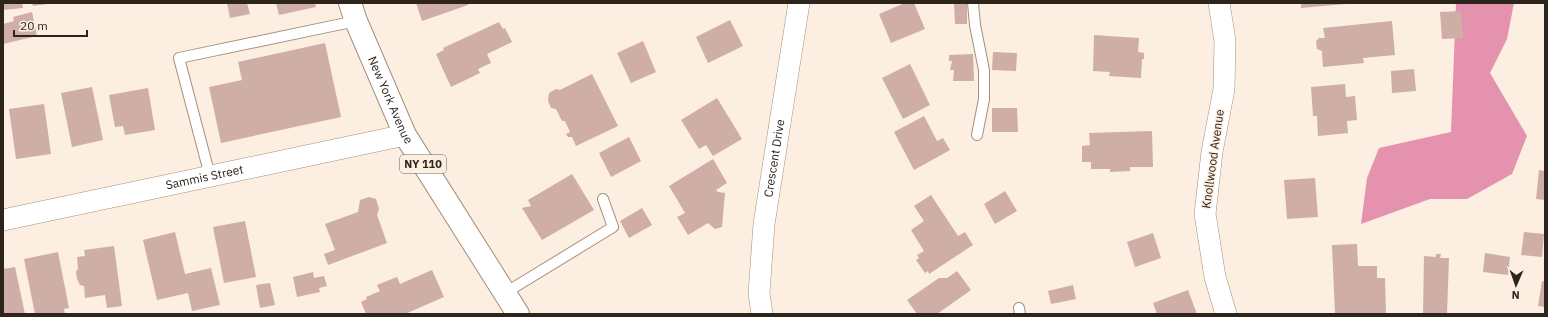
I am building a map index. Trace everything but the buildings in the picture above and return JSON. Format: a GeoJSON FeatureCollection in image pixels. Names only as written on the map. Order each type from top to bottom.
{"type":"FeatureCollection","features":[{"type":"Feature","properties":{"kind":"main road","name":"New York Avenue"},"geometry":{"type":"LineString","coordinates":[[353,12],[405,135],[518,314]]}},
{"type":"Feature","properties":{"kind":"street","name":"Crescent Drive"},"geometry":{"type":"LineString","coordinates":[[762,314],[759,293],[764,224],[799,3]]}},
{"type":"Feature","properties":{"kind":"street","name":"Knollwood Avenue"},"geometry":{"type":"LineString","coordinates":[[1219,3],[1225,41],[1224,89],[1212,152],[1205,214],[1215,277],[1226,314]]}},
{"type":"Feature","properties":{"kind":"street","name":"Sammis Street"},"geometry":{"type":"LineString","coordinates":[[3,220],[405,135]]}},
{"type":"Feature","properties":{"kind":"lane"},"geometry":{"type":"LineString","coordinates":[[973,3],[975,25],[984,70],[984,99],[977,135]]}},
{"type":"Feature","properties":{"kind":"lane"},"geometry":{"type":"LineString","coordinates":[[210,176],[179,58],[353,12]]}},
{"type":"Feature","properties":{"kind":"lane"},"geometry":{"type":"LineString","coordinates":[[505,293],[613,227],[604,199]]}},
{"type":"Feature","properties":{"kind":"shaded area"},"geometry":{"type":"Polygon","coordinates":[[[1456,3],[1514,3],[1507,39],[1490,73],[1527,136],[1512,174],[1467,199],[1430,199],[1361,224],[1367,178],[1379,148],[1451,132],[1456,3]]]}}]}
